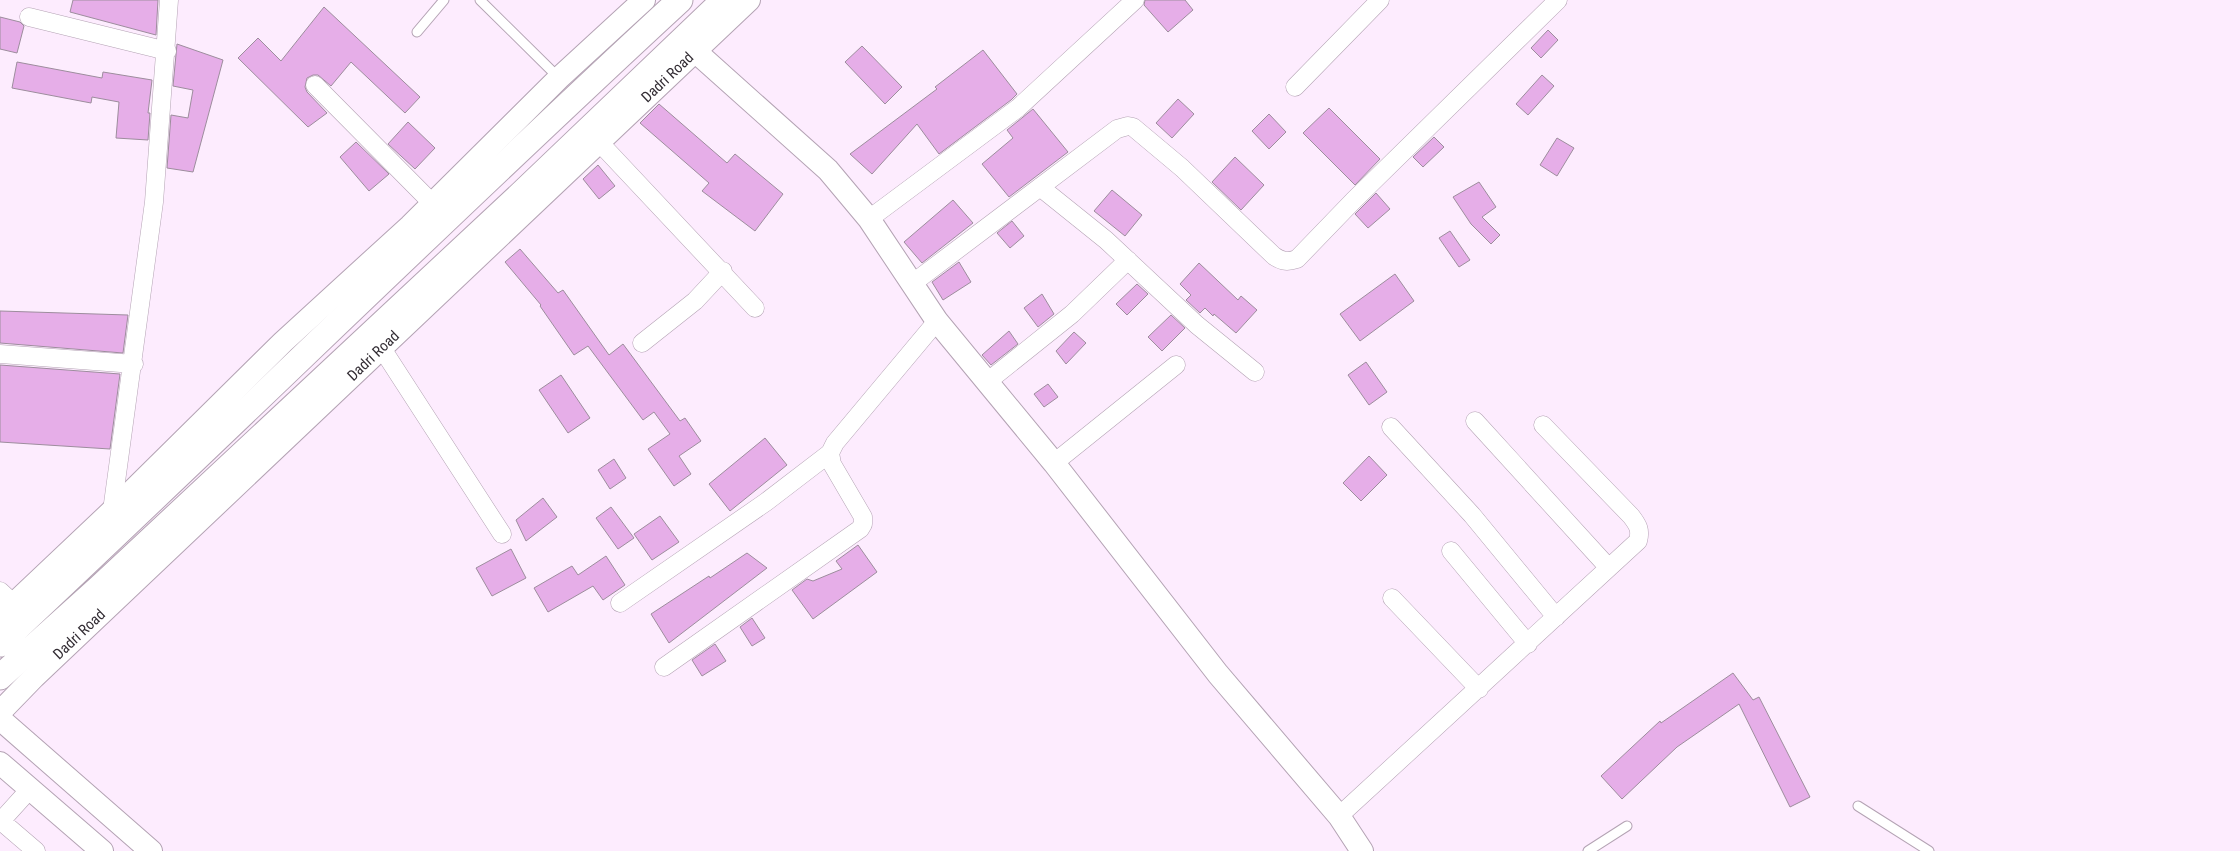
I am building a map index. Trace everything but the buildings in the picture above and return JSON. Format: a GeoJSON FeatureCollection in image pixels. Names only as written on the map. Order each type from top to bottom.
{"type":"FeatureCollection","features":[{"type":"Feature","properties":{"kind":"main road"},"geometry":{"type":"LineString","coordinates":[[0,644],[188,468],[552,118],[680,0]]}},
{"type":"Feature","properties":{"kind":"main road"},"geometry":{"type":"LineString","coordinates":[[0,677],[100,587],[514,201],[724,0]]}},
{"type":"Feature","properties":{"kind":"street"},"geometry":{"type":"LineString","coordinates":[[112,511],[134,364],[154,202],[167,51],[169,0]]}},
{"type":"Feature","properties":{"kind":"street"},"geometry":{"type":"LineString","coordinates":[[5,604],[112,511],[283,342],[433,204],[559,78],[644,0]]}},
{"type":"Feature","properties":{"kind":"street","name":"Dadri Road"},"geometry":{"type":"LineString","coordinates":[[0,712],[34,677],[380,347],[748,0]]}},
{"type":"Feature","properties":{"kind":"street"},"geometry":{"type":"LineString","coordinates":[[869,219],[1018,108],[1135,0]]}},
{"type":"Feature","properties":{"kind":"street"},"geometry":{"type":"LineString","coordinates":[[1295,87],[1380,0]]}},
{"type":"Feature","properties":{"kind":"street"},"geometry":{"type":"LineString","coordinates":[[913,284],[1122,127],[1133,127],[1182,168],[1274,256],[1281,261],[1289,262],[1297,259],[1353,201],[1558,0]]}},
{"type":"Feature","properties":{"kind":"street"},"geometry":{"type":"LineString","coordinates":[[29,17],[167,51]]}},
{"type":"Feature","properties":{"kind":"street"},"geometry":{"type":"LineString","coordinates":[[695,51],[828,170],[869,219],[937,321],[1054,463],[1218,674],[1339,816],[1362,851]]}},
{"type":"Feature","properties":{"kind":"street"},"geometry":{"type":"LineString","coordinates":[[315,85],[433,204]]}},
{"type":"Feature","properties":{"kind":"street"},"geometry":{"type":"LineString","coordinates":[[599,142],[755,308]]}},
{"type":"Feature","properties":{"kind":"street"},"geometry":{"type":"LineString","coordinates":[[1040,187],[1128,260],[1197,325],[1255,372]]}},
{"type":"Feature","properties":{"kind":"street"},"geometry":{"type":"LineString","coordinates":[[987,382],[1072,314],[1128,260]]}},
{"type":"Feature","properties":{"kind":"street"},"geometry":{"type":"LineString","coordinates":[[642,343],[696,301],[723,272]]}},
{"type":"Feature","properties":{"kind":"street"},"geometry":{"type":"LineString","coordinates":[[620,603],[766,502],[830,453],[835,443],[937,321]]}},
{"type":"Feature","properties":{"kind":"street"},"geometry":{"type":"LineString","coordinates":[[380,347],[502,534]]}},
{"type":"Feature","properties":{"kind":"street"},"geometry":{"type":"LineString","coordinates":[[0,354],[134,364]]}},
{"type":"Feature","properties":{"kind":"street"},"geometry":{"type":"LineString","coordinates":[[1054,463],[1176,365]]}},
{"type":"Feature","properties":{"kind":"street"},"geometry":{"type":"LineString","coordinates":[[1475,421],[1608,567]]}},
{"type":"Feature","properties":{"kind":"street"},"geometry":{"type":"LineString","coordinates":[[1339,816],[1528,644],[1608,567],[1638,542],[1640,534],[1638,526],[1631,516],[1543,425]]}},
{"type":"Feature","properties":{"kind":"street"},"geometry":{"type":"LineString","coordinates":[[1392,427],[1472,515],[1556,617]]}},
{"type":"Feature","properties":{"kind":"street"},"geometry":{"type":"LineString","coordinates":[[664,667],[860,529],[863,524],[863,518],[832,464],[830,453]]}},
{"type":"Feature","properties":{"kind":"street"},"geometry":{"type":"LineString","coordinates":[[1451,552],[1528,644]]}},
{"type":"Feature","properties":{"kind":"street"},"geometry":{"type":"LineString","coordinates":[[1392,598],[1479,689]]}},
{"type":"Feature","properties":{"kind":"street"},"geometry":{"type":"LineString","coordinates":[[0,719],[151,851]]}},
{"type":"Feature","properties":{"kind":"street"},"geometry":{"type":"LineString","coordinates":[[0,763],[102,851]]}},
{"type":"Feature","properties":{"kind":"street"},"geometry":{"type":"LineString","coordinates":[[30,789],[1,821],[36,851]]}},
{"type":"Feature","properties":{"kind":"lane"},"geometry":{"type":"LineString","coordinates":[[417,32],[444,0]]}},
{"type":"Feature","properties":{"kind":"lane"},"geometry":{"type":"LineString","coordinates":[[480,0],[559,78]]}},
{"type":"Feature","properties":{"kind":"lane"},"geometry":{"type":"LineString","coordinates":[[1858,806],[1929,851]]}},
{"type":"Feature","properties":{"kind":"lane"},"geometry":{"type":"LineString","coordinates":[[1588,851],[1627,826]]}}]}
